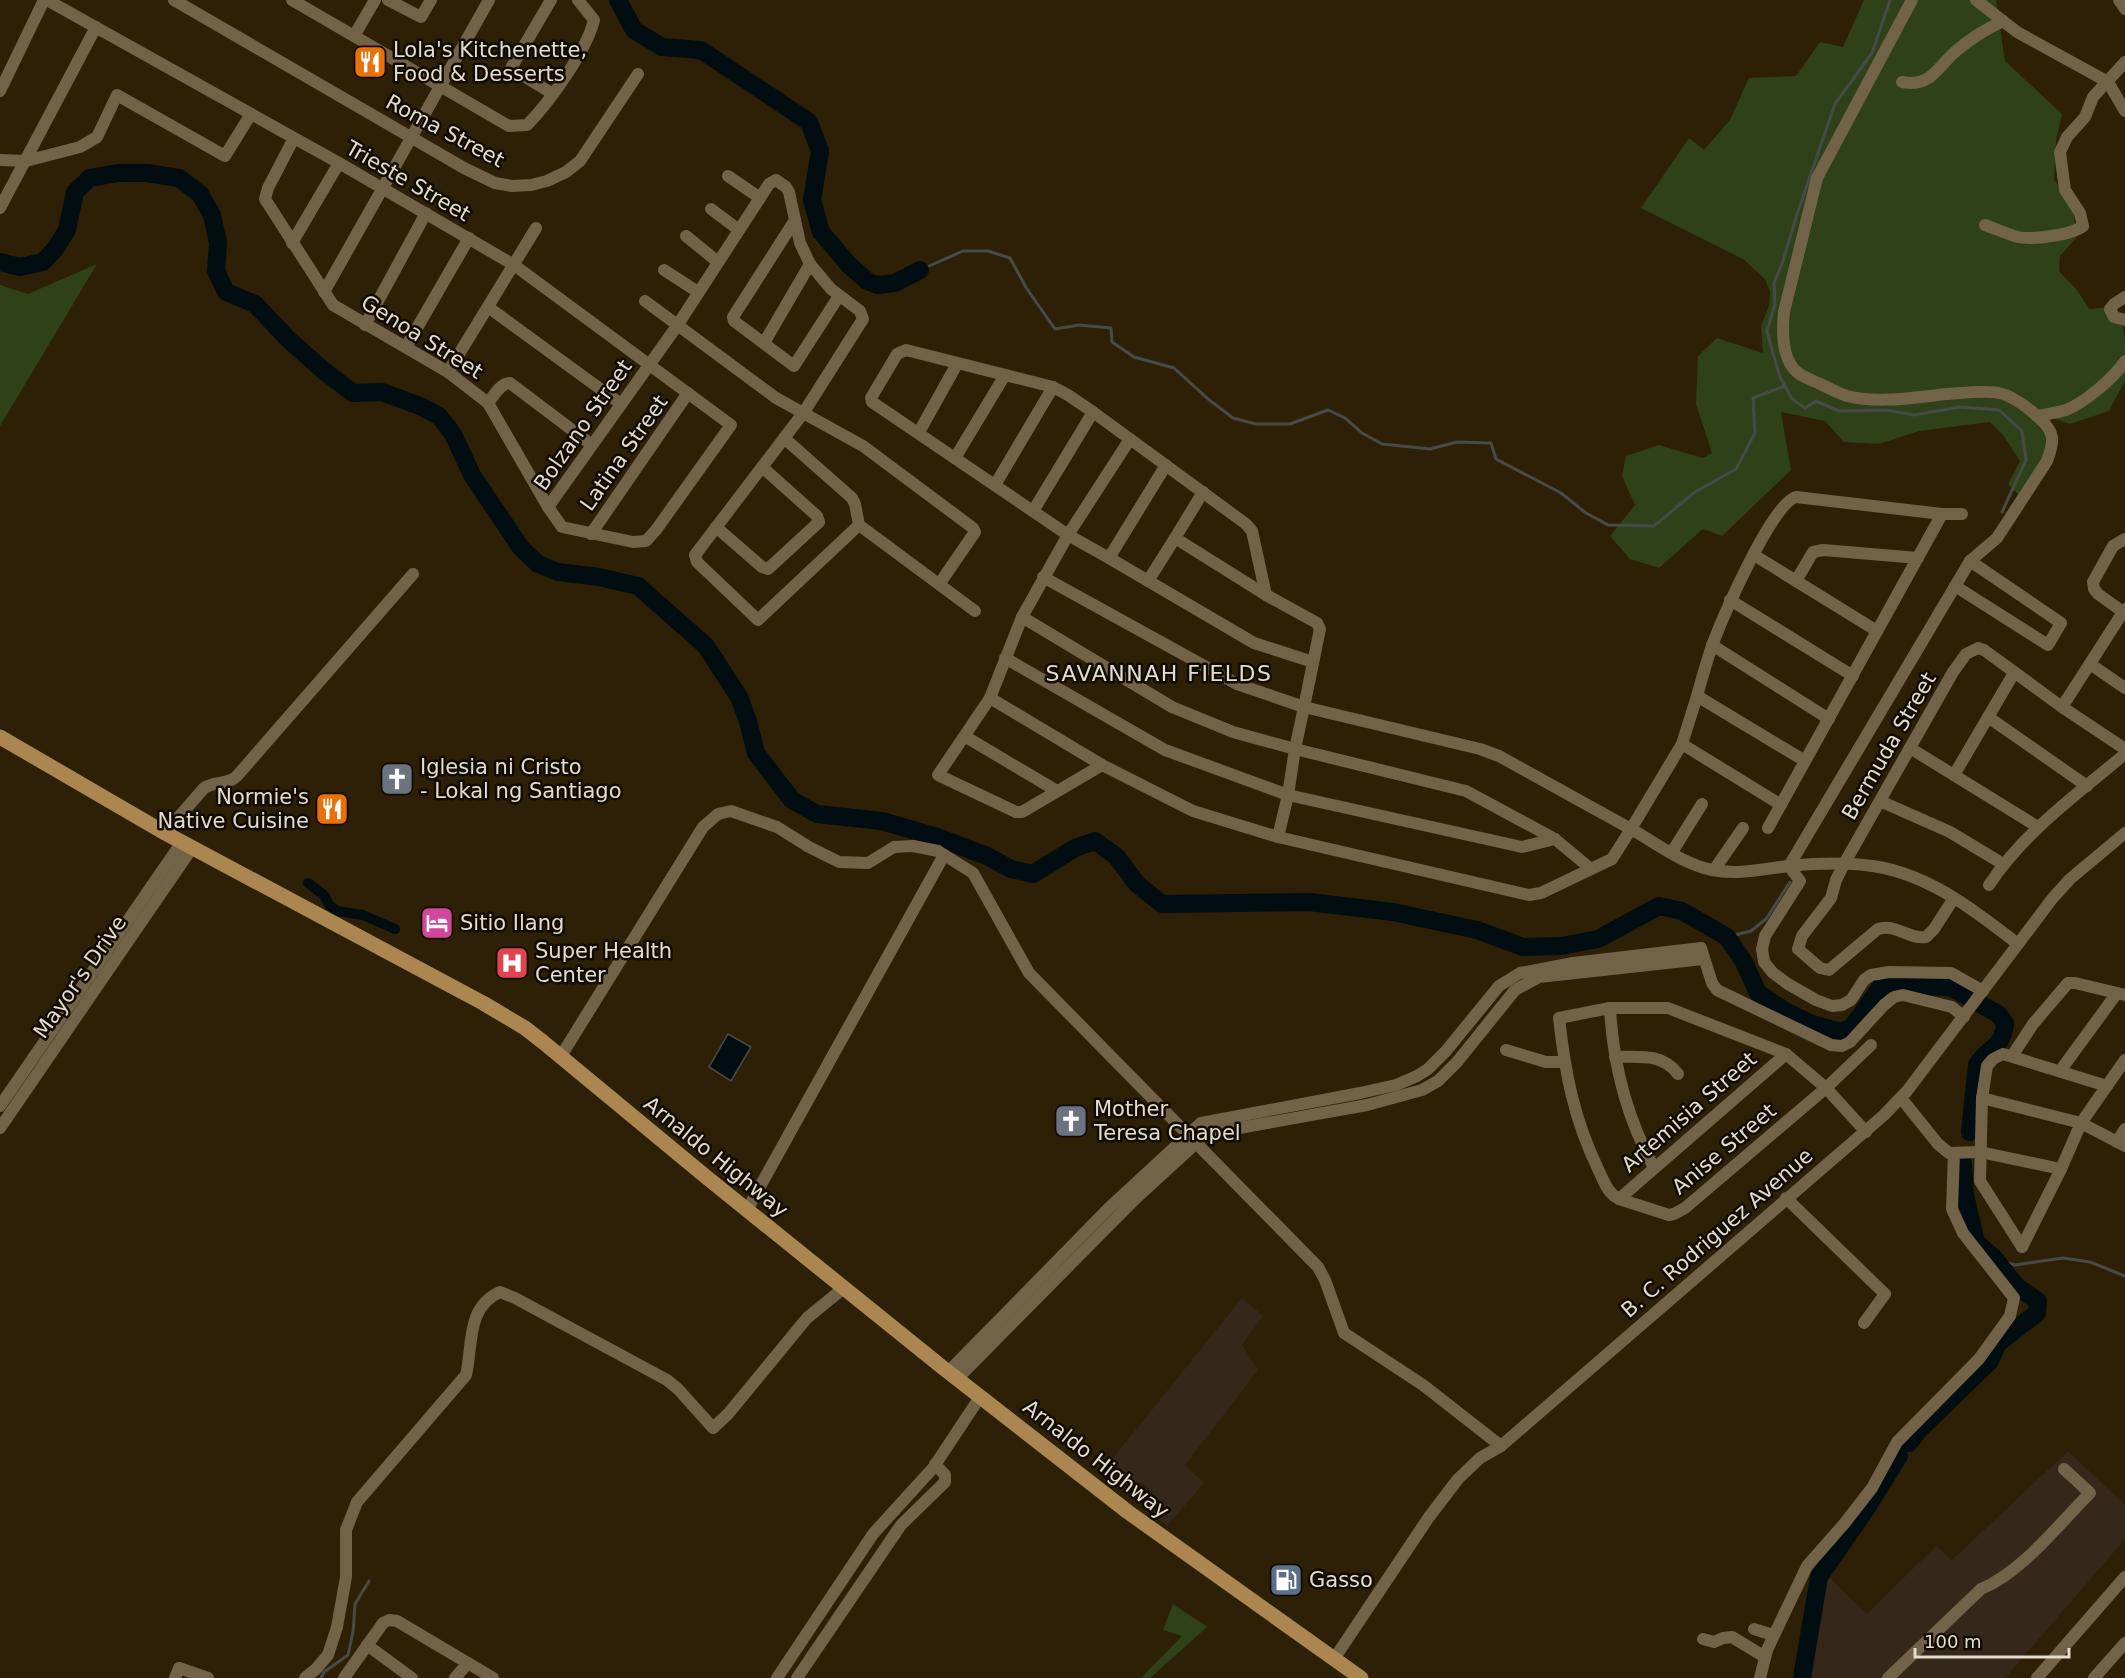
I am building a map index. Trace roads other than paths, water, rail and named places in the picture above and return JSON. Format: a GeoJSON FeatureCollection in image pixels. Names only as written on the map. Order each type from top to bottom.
{"type":"FeatureCollection","features":[{"type":"Feature","properties":{"kind":"main road","name":"Arnaldo Highway"},"geometry":{"type":"LineString","coordinates":[[0,737],[165,833],[483,1003],[525,1028],[980,1397],[1153,1531],[1361,1678]]}},
{"type":"Feature","properties":{"kind":"street","name":"Trieste Street"},"geometry":{"type":"LineString","coordinates":[[46,0],[339,163],[514,265],[731,425]]}},
{"type":"Feature","properties":{"kind":"street"},"geometry":{"type":"LineString","coordinates":[[0,91],[46,0]]}},
{"type":"Feature","properties":{"kind":"street","name":"Roma Street"},"geometry":{"type":"LineString","coordinates":[[174,0],[464,168],[495,183],[512,186],[547,181],[566,172],[580,161],[638,74]]}},
{"type":"Feature","properties":{"kind":"street"},"geometry":{"type":"LineString","coordinates":[[292,0],[509,126],[527,125],[543,109],[591,36],[594,20],[578,0]]}},
{"type":"Feature","properties":{"kind":"street"},"geometry":{"type":"LineString","coordinates":[[354,36],[375,0]]}},
{"type":"Feature","properties":{"kind":"street"},"geometry":{"type":"LineString","coordinates":[[388,0],[420,17],[431,0]]}},
{"type":"Feature","properties":{"kind":"street"},"geometry":{"type":"LineString","coordinates":[[324,292],[489,0]]}},
{"type":"Feature","properties":{"kind":"street"},"geometry":{"type":"LineString","coordinates":[[551,0],[511,68],[553,94]]}},
{"type":"Feature","properties":{"kind":"street"},"geometry":{"type":"LineString","coordinates":[[1789,866],[1970,561],[1997,538],[2047,461],[2052,447],[2053,439],[2049,428],[2013,399],[1996,392],[1882,400],[1846,396],[1799,375],[1788,358],[1784,342],[1784,312],[1817,178],[1912,0]]}},
{"type":"Feature","properties":{"kind":"street"},"geometry":{"type":"LineString","coordinates":[[1976,0],[2018,32],[2108,82],[2125,111]]}},
{"type":"Feature","properties":{"kind":"street"},"geometry":{"type":"LineString","coordinates":[[2119,0],[2125,9]]}},
{"type":"Feature","properties":{"kind":"street"},"geometry":{"type":"LineString","coordinates":[[1902,82],[1923,81],[1937,72],[1956,51],[1988,28],[2003,21]]}},
{"type":"Feature","properties":{"kind":"street"},"geometry":{"type":"LineString","coordinates":[[0,208],[96,27]]}},
{"type":"Feature","properties":{"kind":"street"},"geometry":{"type":"LineString","coordinates":[[1985,225],[2019,237],[2063,235],[2083,226],[2080,213],[2065,190],[2060,152],[2067,137],[2085,117],[2093,98],[2125,62]]}},
{"type":"Feature","properties":{"kind":"street"},"geometry":{"type":"LineString","coordinates":[[0,160],[26,161],[80,147],[97,137],[117,95],[225,156],[251,114]]}},
{"type":"Feature","properties":{"kind":"street","name":"Genoa Street"},"geometry":{"type":"LineString","coordinates":[[294,138],[268,188],[265,199],[324,292],[333,305],[448,372],[488,403],[562,527],[633,542],[646,541],[731,425]]}},
{"type":"Feature","properties":{"kind":"street"},"geometry":{"type":"LineString","coordinates":[[292,243],[339,163]]}},
{"type":"Feature","properties":{"kind":"street"},"geometry":{"type":"LineString","coordinates":[[728,176],[760,198],[770,184],[776,180],[786,187],[800,243],[810,264],[839,296],[860,311],[862,319],[804,412],[695,555],[697,562],[758,620],[859,525]]}},
{"type":"Feature","properties":{"kind":"street","name":"Bolzano Street"},"geometry":{"type":"LineString","coordinates":[[548,507],[677,326],[760,198]]}},
{"type":"Feature","properties":{"kind":"street"},"geometry":{"type":"LineString","coordinates":[[711,209],[739,230]]}},
{"type":"Feature","properties":{"kind":"street"},"geometry":{"type":"LineString","coordinates":[[365,325],[426,213]]}},
{"type":"Feature","properties":{"kind":"street"},"geometry":{"type":"LineString","coordinates":[[795,219],[733,317],[734,321],[794,366],[839,296]]}},
{"type":"Feature","properties":{"kind":"street"},"geometry":{"type":"LineString","coordinates":[[448,372],[536,228]]}},
{"type":"Feature","properties":{"kind":"street"},"geometry":{"type":"LineString","coordinates":[[686,237],[718,262]]}},
{"type":"Feature","properties":{"kind":"street"},"geometry":{"type":"LineString","coordinates":[[406,347],[469,238]]}},
{"type":"Feature","properties":{"kind":"street"},"geometry":{"type":"LineString","coordinates":[[764,343],[810,264]]}},
{"type":"Feature","properties":{"kind":"street"},"geometry":{"type":"LineString","coordinates":[[664,270],[698,292]]}},
{"type":"Feature","properties":{"kind":"street"},"geometry":{"type":"LineString","coordinates":[[2125,297],[2110,309],[2114,317],[2125,320]]}},
{"type":"Feature","properties":{"kind":"street"},"geometry":{"type":"LineString","coordinates":[[645,302],[776,398],[863,446],[973,528],[975,532],[940,583]]}},
{"type":"Feature","properties":{"kind":"street"},"geometry":{"type":"LineString","coordinates":[[488,307],[621,404]]}},
{"type":"Feature","properties":{"kind":"street"},"geometry":{"type":"LineString","coordinates":[[1266,595],[1251,531],[1246,524],[1068,394],[1053,387],[906,350],[897,354],[871,398],[872,402],[1068,535],[1254,643],[1313,662]]}},
{"type":"Feature","properties":{"kind":"street"},"geometry":{"type":"LineString","coordinates":[[2037,417],[2068,409],[2093,393],[2119,370],[2125,361]]}},
{"type":"Feature","properties":{"kind":"street"},"geometry":{"type":"LineString","coordinates":[[919,432],[957,364]]}},
{"type":"Feature","properties":{"kind":"street"},"geometry":{"type":"LineString","coordinates":[[955,458],[1005,375]]}},
{"type":"Feature","properties":{"kind":"street"},"geometry":{"type":"LineString","coordinates":[[488,403],[501,386],[510,383],[592,445]]}},
{"type":"Feature","properties":{"kind":"street"},"geometry":{"type":"LineString","coordinates":[[995,485],[1053,387]]}},
{"type":"Feature","properties":{"kind":"street","name":"Latina Street"},"geometry":{"type":"LineString","coordinates":[[591,534],[688,393]]}},
{"type":"Feature","properties":{"kind":"street"},"geometry":{"type":"LineString","coordinates":[[1033,511],[1093,412]]}},
{"type":"Feature","properties":{"kind":"street"},"geometry":{"type":"LineString","coordinates":[[784,438],[852,498],[859,525],[975,611]]}},
{"type":"Feature","properties":{"kind":"street"},"geometry":{"type":"LineString","coordinates":[[1102,765],[1022,812],[1016,812],[939,775],[990,698],[1022,617],[1043,577],[1130,439]]}},
{"type":"Feature","properties":{"kind":"street"},"geometry":{"type":"LineString","coordinates":[[1109,558],[1166,465]]}},
{"type":"Feature","properties":{"kind":"street"},"geometry":{"type":"LineString","coordinates":[[716,527],[762,567],[768,569],[819,522],[817,516],[762,467]]}},
{"type":"Feature","properties":{"kind":"street"},"geometry":{"type":"LineString","coordinates":[[1148,581],[1203,492]]}},
{"type":"Feature","properties":{"kind":"street"},"geometry":{"type":"LineString","coordinates":[[990,698],[1102,765],[1193,811],[1278,837],[1529,895],[1541,893],[1612,859],[1631,829],[1682,744],[1712,645],[1730,600],[1787,501],[1796,497],[1942,514],[1962,514]]}},
{"type":"Feature","properties":{"kind":"street"},"geometry":{"type":"LineString","coordinates":[[1768,828],[1942,514]]}},
{"type":"Feature","properties":{"kind":"street"},"geometry":{"type":"LineString","coordinates":[[1175,538],[1266,595],[1317,623],[1320,628],[1278,837]]}},
{"type":"Feature","properties":{"kind":"street"},"geometry":{"type":"LineString","coordinates":[[2062,707],[2124,610],[2098,594],[2093,582],[2113,546],[2125,539]]}},
{"type":"Feature","properties":{"kind":"street"},"geometry":{"type":"LineString","coordinates":[[1796,580],[1813,552],[1823,550],[1918,558]]}},
{"type":"Feature","properties":{"kind":"street"},"geometry":{"type":"LineString","coordinates":[[1754,555],[1877,631]]}},
{"type":"Feature","properties":{"kind":"street"},"geometry":{"type":"LineString","coordinates":[[1955,586],[2048,645],[2061,623],[1970,561]]}},
{"type":"Feature","properties":{"kind":"street"},"geometry":{"type":"LineString","coordinates":[[165,833],[204,788],[229,781],[237,776],[413,574]]}},
{"type":"Feature","properties":{"kind":"street"},"geometry":{"type":"LineString","coordinates":[[1043,577],[1237,684],[1304,707],[1480,749],[1498,756],[1690,863],[1714,870],[1733,872],[1789,866],[1844,864],[1883,867],[1902,873],[1954,898],[2018,944]]}},
{"type":"Feature","properties":{"kind":"street"},"geometry":{"type":"LineString","coordinates":[[1730,600],[1853,676]]}},
{"type":"Feature","properties":{"kind":"street"},"geometry":{"type":"LineString","coordinates":[[1022,617],[1172,707],[1233,732],[1466,791],[1555,839],[1591,869]]}},
{"type":"Feature","properties":{"kind":"street"},"geometry":{"type":"LineString","coordinates":[[1712,645],[1828,719]]}},
{"type":"Feature","properties":{"kind":"street","name":"Bermuda Street"},"geometry":{"type":"LineString","coordinates":[[1954,898],[1934,929],[1926,937],[1916,937],[1885,927],[1872,932],[1834,967],[1824,970],[1801,953],[1798,945],[1802,936],[1831,898],[1844,864],[1953,672],[1966,654],[1978,648],[1984,650],[2014,673]]}},
{"type":"Feature","properties":{"kind":"street"},"geometry":{"type":"LineString","coordinates":[[1005,658],[1165,750],[1288,795],[1522,847],[1555,839]]}},
{"type":"Feature","properties":{"kind":"street"},"geometry":{"type":"LineString","coordinates":[[2090,664],[2125,688]]}},
{"type":"Feature","properties":{"kind":"street"},"geometry":{"type":"LineString","coordinates":[[1954,775],[2014,673],[2125,748]]}},
{"type":"Feature","properties":{"kind":"street"},"geometry":{"type":"LineString","coordinates":[[1697,696],[1805,761]]}},
{"type":"Feature","properties":{"kind":"street"},"geometry":{"type":"LineString","coordinates":[[1988,717],[2087,786]]}},
{"type":"Feature","properties":{"kind":"street"},"geometry":{"type":"LineString","coordinates":[[966,737],[1057,791]]}},
{"type":"Feature","properties":{"kind":"street"},"geometry":{"type":"LineString","coordinates":[[1682,744],[1781,805]]}},
{"type":"Feature","properties":{"kind":"street"},"geometry":{"type":"LineString","coordinates":[[1910,748],[2038,826]]}},
{"type":"Feature","properties":{"kind":"street"},"geometry":{"type":"LineString","coordinates":[[1989,885],[2003,864],[2038,826],[2125,754]]}},
{"type":"Feature","properties":{"kind":"street"},"geometry":{"type":"LineString","coordinates":[[1880,801],[1950,832],[2003,864]]}},
{"type":"Feature","properties":{"kind":"street"},"geometry":{"type":"LineString","coordinates":[[1672,852],[1702,804]]}},
{"type":"Feature","properties":{"kind":"street"},"geometry":{"type":"LineString","coordinates":[[561,1056],[703,827],[718,814],[731,811],[777,827],[838,862],[868,863],[894,847],[913,846],[938,851],[973,873],[1029,973],[1318,1267],[1344,1333],[1423,1385],[1501,1446]]}},
{"type":"Feature","properties":{"kind":"street"},"geometry":{"type":"LineString","coordinates":[[1714,870],[1743,828]]}},
{"type":"Feature","properties":{"kind":"street","name":"B. C. Rodriguez Avenue"},"geometry":{"type":"LineString","coordinates":[[1334,1659],[1429,1517],[1458,1479],[1480,1458],[1501,1446],[1786,1198],[1866,1132],[1901,1098],[2052,899],[2070,879],[2125,833]]}},
{"type":"Feature","properties":{"kind":"street","name":"Mayor's Drive"},"geometry":{"type":"LineString","coordinates":[[0,1128],[17,1092],[187,845]]}},
{"type":"Feature","properties":{"kind":"street"},"geometry":{"type":"LineString","coordinates":[[747,1210],[944,855]]}},
{"type":"Feature","properties":{"kind":"street"},"geometry":{"type":"LineString","coordinates":[[1789,866],[1800,881],[1765,936],[1762,949],[1764,962],[1773,973],[1788,984],[1832,1006],[1842,1005],[1851,1000],[1864,980],[1871,975],[1889,972],[1951,974],[1982,993]]}},
{"type":"Feature","properties":{"kind":"street"},"geometry":{"type":"LineString","coordinates":[[953,1375],[1134,1200],[1193,1138],[1367,1105],[1422,1090],[1446,1073],[1469,1048],[1508,997],[1532,979],[1702,954],[1712,983],[1717,990],[1831,1045],[1842,1046],[1850,1042],[1884,1005],[1903,995],[1952,1007],[1965,1016]]}},
{"type":"Feature","properties":{"kind":"street"},"geometry":{"type":"LineString","coordinates":[[2012,1056],[2033,1024],[2068,983],[2121,994],[2060,1071]]}},
{"type":"Feature","properties":{"kind":"street"},"geometry":{"type":"LineString","coordinates":[[1610,1008],[1615,1057],[1621,1087],[1631,1120],[1654,1168]]}},
{"type":"Feature","properties":{"kind":"street"},"geometry":{"type":"LineString","coordinates":[[1619,1199],[1613,1196],[1607,1188],[1586,1144],[1572,1103],[1559,1018],[1610,1008],[1668,1008],[1786,1054],[1826,1088],[1866,1132]]}},
{"type":"Feature","properties":{"kind":"street","name":"Anise Street"},"geometry":{"type":"LineString","coordinates":[[1619,1199],[1664,1214],[1679,1212],[1826,1088],[1871,1044]]}},
{"type":"Feature","properties":{"kind":"street"},"geometry":{"type":"LineString","coordinates":[[1506,1050],[1546,1062],[1564,1062]]}},
{"type":"Feature","properties":{"kind":"street","name":"Artemisia Street"},"geometry":{"type":"LineString","coordinates":[[1619,1199],[1786,1054]]}},
{"type":"Feature","properties":{"kind":"street"},"geometry":{"type":"LineString","coordinates":[[2107,1086],[2003,1054],[1997,1056],[1987,1066],[1982,1098],[1980,1182],[2022,1246],[2061,1169],[2081,1123],[2123,1064]]}},
{"type":"Feature","properties":{"kind":"street"},"geometry":{"type":"LineString","coordinates":[[1615,1057],[1657,1058],[1665,1061],[1678,1074]]}},
{"type":"Feature","properties":{"kind":"street","name":"Mayor's Drive"},"geometry":{"type":"LineString","coordinates":[[0,1106],[17,1092]]}},
{"type":"Feature","properties":{"kind":"street"},"geometry":{"type":"LineString","coordinates":[[1901,1098],[1944,1150],[1954,1154],[1980,1152],[2061,1169]]}},
{"type":"Feature","properties":{"kind":"street"},"geometry":{"type":"LineString","coordinates":[[1982,1098],[2081,1123],[2121,1144],[2125,1129]]}},
{"type":"Feature","properties":{"kind":"street"},"geometry":{"type":"LineString","coordinates":[[1760,1678],[1773,1635],[1807,1566],[1872,1488],[1897,1442],[1979,1359],[2010,1316],[2014,1298],[1963,1233],[1952,1209],[1954,1154]]}},
{"type":"Feature","properties":{"kind":"street"},"geometry":{"type":"LineString","coordinates":[[1786,1198],[1885,1294],[1864,1323]]}},
{"type":"Feature","properties":{"kind":"street"},"geometry":{"type":"LineString","coordinates":[[305,1678],[328,1655],[337,1628],[346,1577],[346,1530],[357,1502],[466,1375],[470,1334],[477,1313],[491,1296],[500,1292],[515,1298],[667,1380],[713,1428],[728,1414],[807,1318],[845,1287]]}},
{"type":"Feature","properties":{"kind":"street"},"geometry":{"type":"LineString","coordinates":[[777,1678],[873,1534],[935,1464],[980,1397]]}},
{"type":"Feature","properties":{"kind":"street"},"geometry":{"type":"LineString","coordinates":[[797,1678],[892,1537],[915,1510],[945,1482],[945,1475],[935,1464]]}},
{"type":"Feature","properties":{"kind":"street"},"geometry":{"type":"LineString","coordinates":[[1888,1678],[1981,1589],[1994,1584],[2015,1569],[2090,1493],[2064,1469]]}},
{"type":"Feature","properties":{"kind":"street"},"geometry":{"type":"LineString","coordinates":[[2037,1678],[2125,1577]]}},
{"type":"Feature","properties":{"kind":"street"},"geometry":{"type":"LineString","coordinates":[[344,1678],[383,1623],[389,1620],[397,1621],[493,1678]]}},
{"type":"Feature","properties":{"kind":"street"},"geometry":{"type":"LineString","coordinates":[[1754,1629],[1773,1635]]}},
{"type":"Feature","properties":{"kind":"street"},"geometry":{"type":"LineString","coordinates":[[1703,1639],[1714,1642],[1732,1637],[1765,1657]]}},
{"type":"Feature","properties":{"kind":"street"},"geometry":{"type":"LineString","coordinates":[[2094,1678],[2125,1643]]}},
{"type":"Feature","properties":{"kind":"street"},"geometry":{"type":"LineString","coordinates":[[367,1645],[412,1678]]}},
{"type":"Feature","properties":{"kind":"street"},"geometry":{"type":"LineString","coordinates":[[455,1678],[468,1663]]}},
{"type":"Feature","properties":{"kind":"street"},"geometry":{"type":"LineString","coordinates":[[175,1678],[179,1668],[208,1678]]}},
{"type":"Feature","properties":{"kind":"waterway"},"geometry":{"type":"LineString","coordinates":[[618,0],[634,30],[662,47],[701,50],[809,122],[820,151],[812,200],[821,232],[849,265],[867,281],[877,285],[895,283],[920,270]]}},
{"type":"Feature","properties":{"kind":"waterway"},"geometry":{"type":"LineString","coordinates":[[1890,0],[1872,53],[1835,104],[1774,283],[1775,304],[1767,331],[1780,377],[1792,399],[1805,408],[1816,401],[1839,411],[1886,410],[1914,415],[1960,407],[1999,410],[2022,431],[2026,460],[2002,512]]}},
{"type":"Feature","properties":{"kind":"waterway"},"geometry":{"type":"LineString","coordinates":[[0,262],[20,267],[43,262],[67,230],[75,192],[90,178],[118,173],[147,173],[179,178],[200,194],[212,215],[218,243],[216,271],[226,292],[255,304],[288,339],[353,393],[382,392],[420,406],[439,416],[453,434],[472,475],[521,548],[538,564],[558,572],[599,577],[638,586],[706,646],[739,697],[756,753],[792,800],[817,814],[882,821],[937,837],[987,856],[1011,869],[1033,874],[1075,848],[1095,841],[1116,856],[1137,884],[1162,904],[1309,902],[1393,912],[1477,930],[1523,947],[1561,946],[1598,939],[1659,906],[1682,911],[1727,937],[1744,962],[1758,993],[1785,1011],[1812,1024],[1841,1032],[1852,1027],[1882,985],[1950,987],[1998,1014],[2005,1023],[2004,1031],[1998,1042],[1977,1065],[1970,1132]]}},
{"type":"Feature","properties":{"kind":"waterway"},"geometry":{"type":"LineString","coordinates":[[920,270],[963,251],[988,251],[1010,258],[1027,289],[1055,329],[1079,325],[1111,328],[1112,342],[1134,357],[1174,368],[1233,418],[1256,424],[1290,424],[1328,410],[1345,418],[1362,433],[1382,444],[1430,449],[1457,442],[1491,443],[1496,459],[1561,493],[1586,513],[1608,525],[1654,526],[1695,492],[1736,469],[1755,433],[1753,398],[1785,386]]}},
{"type":"Feature","properties":{"kind":"waterway"},"geometry":{"type":"LineString","coordinates":[[1727,937],[1751,931],[1766,919],[1790,882]]}},
{"type":"Feature","properties":{"kind":"waterway"},"geometry":{"type":"LineString","coordinates":[[308,883],[324,895],[329,905],[337,911],[363,915],[395,929]]}},
{"type":"Feature","properties":{"kind":"waterway"},"geometry":{"type":"LineString","coordinates":[[1909,1443],[1919,1430],[1990,1361],[1998,1343],[2037,1313],[2038,1301],[2017,1287],[1995,1259],[1976,1242],[1965,1195],[1963,1164]]}},
{"type":"Feature","properties":{"kind":"waterway"},"geometry":{"type":"LineString","coordinates":[[1995,1259],[2015,1265],[2063,1258],[2090,1262],[2125,1276]]}},
{"type":"Feature","properties":{"kind":"waterway"},"geometry":{"type":"LineString","coordinates":[[1802,1678],[1819,1577],[1899,1456]]}},
{"type":"Feature","properties":{"kind":"waterway"},"geometry":{"type":"LineString","coordinates":[[321,1678],[324,1672],[348,1655],[353,1632],[355,1604],[369,1581]]}},
{"type":"Feature","properties":{"kind":"place","name":"Lola's Kitchenette, Food & Desserts"},"geometry":{"type":"Point","coordinates":[370,62]}},
{"type":"Feature","properties":{"kind":"place","name":"Iglesia ni Cristo - Lokal ng Santiago"},"geometry":{"type":"Point","coordinates":[397,779]}},
{"type":"Feature","properties":{"kind":"place","name":"Normie's Native Cuisine"},"geometry":{"type":"Point","coordinates":[332,809]}},
{"type":"Feature","properties":{"kind":"place","name":"Sitio Ilang"},"geometry":{"type":"Point","coordinates":[437,923]}},
{"type":"Feature","properties":{"kind":"place","name":"Super Health Center"},"geometry":{"type":"Point","coordinates":[512,963]}},
{"type":"Feature","properties":{"kind":"place","name":"Mother Teresa Chapel"},"geometry":{"type":"Point","coordinates":[1071,1121]}},
{"type":"Feature","properties":{"kind":"place","name":"Gasso"},"geometry":{"type":"Point","coordinates":[1286,1580]}},
{"type":"Feature","properties":{"kind":"district","name":"SAVANNAH FIELDS"},"geometry":{"type":"Point","coordinates":[1159,673]}}]}
